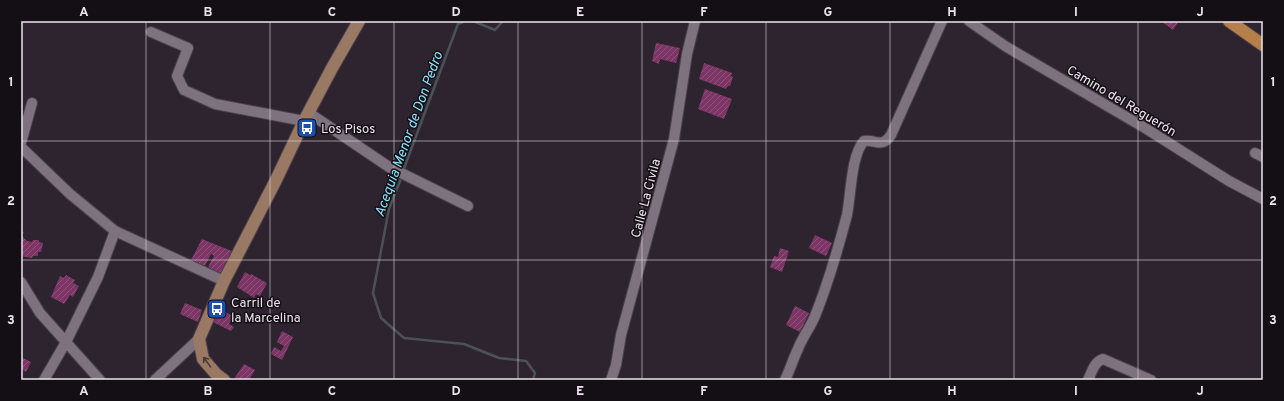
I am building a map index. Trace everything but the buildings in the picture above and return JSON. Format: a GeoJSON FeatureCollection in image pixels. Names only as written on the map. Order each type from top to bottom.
{"type":"FeatureCollection","features":[{"type":"Feature","properties":{"kind":"main road"},"geometry":{"type":"LineString","coordinates":[[224,380],[216,374],[203,358],[199,339],[224,281],[273,187],[306,117],[359,21]]}},
{"type":"Feature","properties":{"kind":"main road"},"geometry":{"type":"LineString","coordinates":[[1229,21],[1263,45]]}},
{"type":"Feature","properties":{"kind":"street","name":"Calle La Civila"},"geometry":{"type":"LineString","coordinates":[[611,380],[616,365],[621,335],[674,140],[687,54],[695,21]]}},
{"type":"Feature","properties":{"kind":"street"},"geometry":{"type":"LineString","coordinates":[[786,380],[798,348],[814,319],[823,296],[849,205],[855,161],[858,151],[864,141],[867,140],[880,143],[884,142],[891,135],[942,21]]}},
{"type":"Feature","properties":{"kind":"street","name":"Camino del Reguerón"},"geometry":{"type":"LineString","coordinates":[[969,21],[1005,46],[1145,128],[1229,181],[1263,199]]}},
{"type":"Feature","properties":{"kind":"street"},"geometry":{"type":"LineString","coordinates":[[150,32],[188,48],[177,76],[184,90],[215,104],[306,117],[389,168],[468,206]]}},
{"type":"Feature","properties":{"kind":"street"},"geometry":{"type":"LineString","coordinates":[[21,143],[32,103]]}},
{"type":"Feature","properties":{"kind":"street"},"geometry":{"type":"LineString","coordinates":[[21,147],[70,194],[115,231],[224,281]]}},
{"type":"Feature","properties":{"kind":"street"},"geometry":{"type":"LineString","coordinates":[[44,380],[66,342],[98,277],[115,231]]}},
{"type":"Feature","properties":{"kind":"street"},"geometry":{"type":"LineString","coordinates":[[21,282],[40,313],[100,380]]}},
{"type":"Feature","properties":{"kind":"street"},"geometry":{"type":"LineString","coordinates":[[155,380],[199,339]]}},
{"type":"Feature","properties":{"kind":"street"},"geometry":{"type":"LineString","coordinates":[[1088,380],[1095,365],[1098,361],[1103,359],[1150,380]]}},
{"type":"Feature","properties":{"kind":"waterway","name":"Acequia Menor de Don Pedro"},"geometry":{"type":"LineString","coordinates":[[403,171],[458,24],[465,21]]}},
{"type":"Feature","properties":{"kind":"waterway","name":"Acequia Menor de Don Pedro"},"geometry":{"type":"LineString","coordinates":[[473,21],[495,30],[503,21]]}},
{"type":"Feature","properties":{"kind":"waterway","name":"Acequia Menor de Don Pedro"},"geometry":{"type":"LineString","coordinates":[[402,176],[389,209],[373,293],[381,318],[404,338],[464,344],[499,358],[526,361],[535,373],[533,380]]}},
{"type":"Feature","properties":{"kind":"place","name":"Los Pisos"},"geometry":{"type":"Point","coordinates":[307,128]}},
{"type":"Feature","properties":{"kind":"place","name":"Carril de la Marcelina"},"geometry":{"type":"Point","coordinates":[217,309]}}]}
